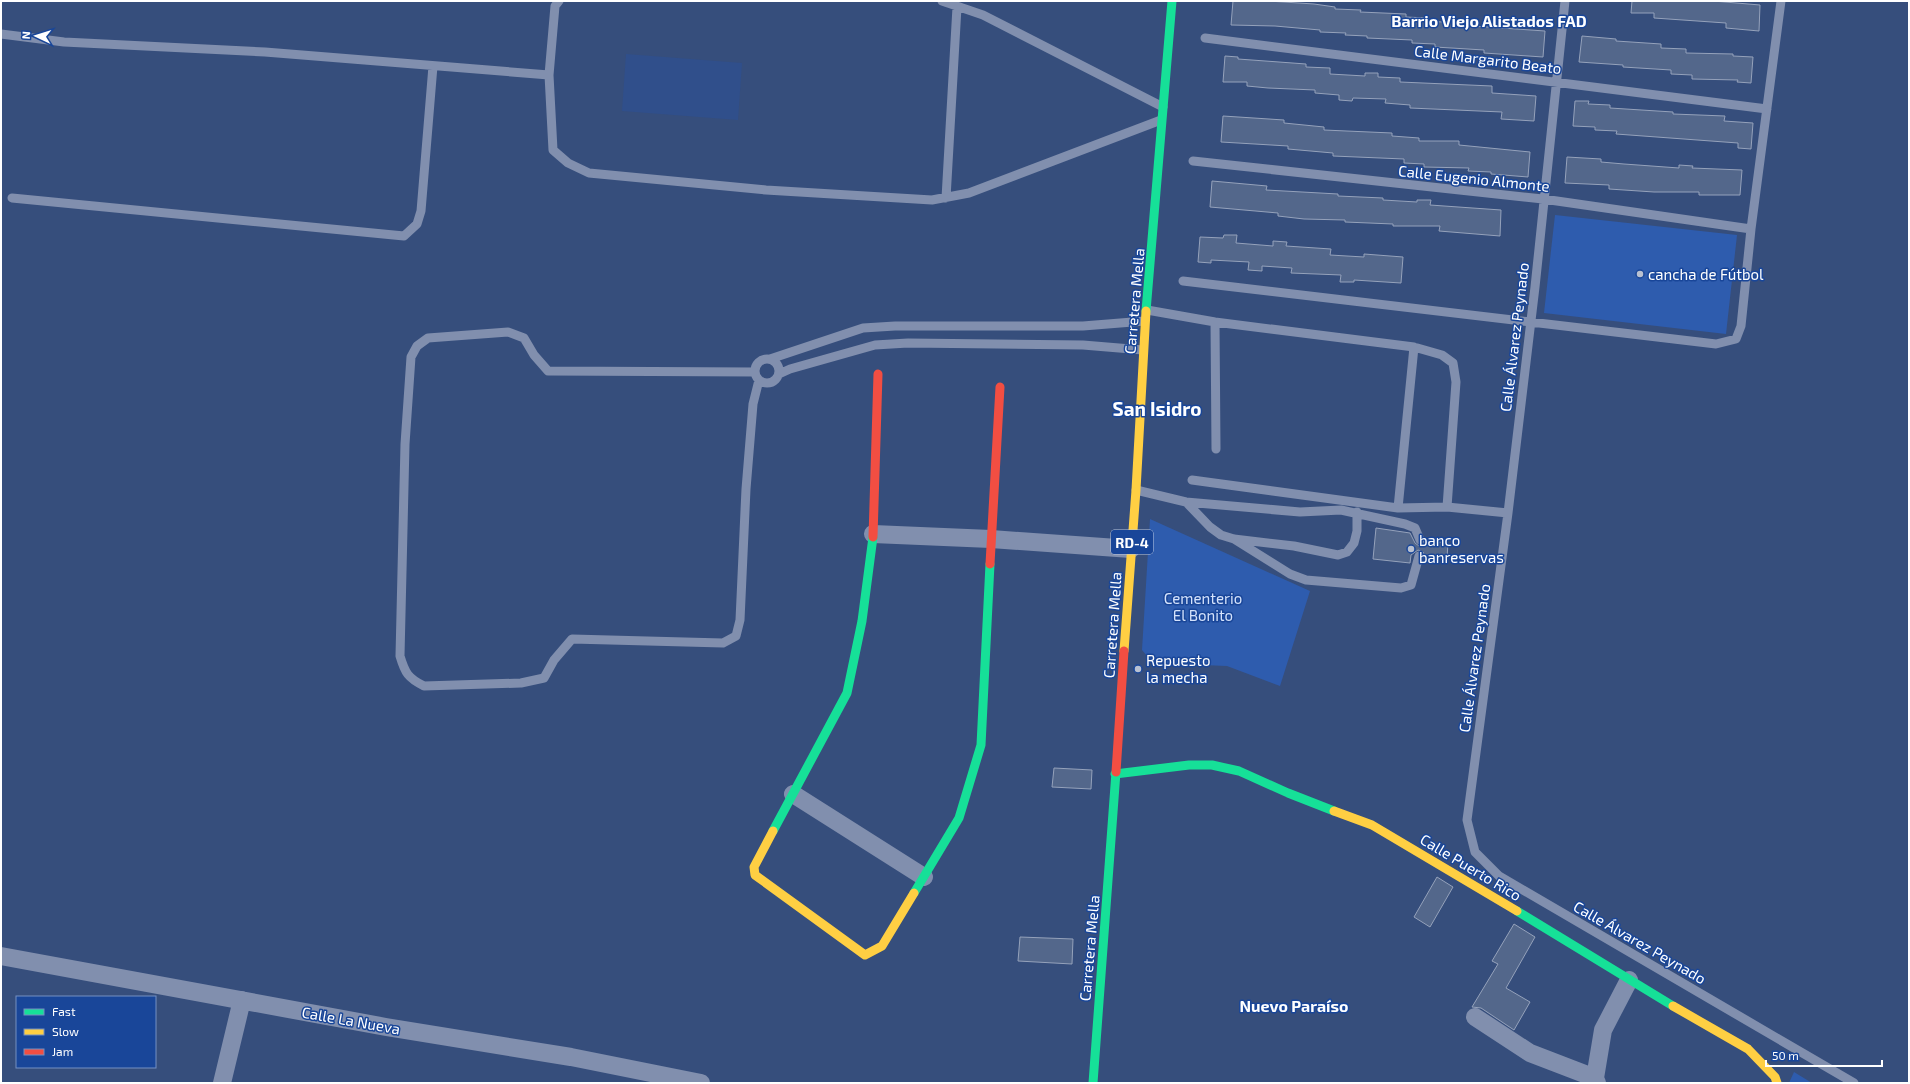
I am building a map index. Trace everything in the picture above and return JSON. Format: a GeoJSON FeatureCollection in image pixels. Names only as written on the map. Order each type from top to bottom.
{"type":"FeatureCollection","features":[{"type":"Feature","properties":{"kind":"street","name":"Carretera Mella"},"geometry":{"type":"LineString","coordinates":[[1093,1083],[1136,490],[1146,321],[1164,119],[1172,1]]}},
{"type":"Feature","properties":{"kind":"street"},"geometry":{"type":"LineString","coordinates":[[878,374],[873,534],[862,621],[847,693],[754,867],[755,875],[865,954],[882,946],[959,818],[981,745],[990,539],[1000,387]]}},
{"type":"Feature","properties":{"kind":"street"},"geometry":{"type":"LineString","coordinates":[[873,534],[990,539],[1131,549]]}},
{"type":"Feature","properties":{"kind":"street","name":"Calle Puerto Rico"},"geometry":{"type":"LineString","coordinates":[[1115,774],[1189,765],[1212,765],[1239,771],[1288,793],[1372,825],[1468,881],[1628,980],[1748,1049],[1775,1077],[1777,1083]]}},
{"type":"Feature","properties":{"kind":"street"},"geometry":{"type":"LineString","coordinates":[[793,794],[924,877]]}},
{"type":"Feature","properties":{"kind":"street","name":"Calle La Nueva"},"geometry":{"type":"LineString","coordinates":[[1,956],[386,1027],[571,1057],[701,1083]]}},
{"type":"Feature","properties":{"kind":"street"},"geometry":{"type":"LineString","coordinates":[[1475,1017],[1530,1053],[1596,1080],[1603,1030],[1628,980]]}},
{"type":"Feature","properties":{"kind":"street"},"geometry":{"type":"LineString","coordinates":[[222,1083],[242,1000]]}},
{"type":"Feature","properties":{"kind":"lane"},"geometry":{"type":"LineString","coordinates":[[559,1],[555,6],[549,75],[553,150],[568,163],[589,173],[766,190],[932,200],[969,193],[1164,119]]}},
{"type":"Feature","properties":{"kind":"lane"},"geometry":{"type":"LineString","coordinates":[[942,1],[983,15],[1164,108]]}},
{"type":"Feature","properties":{"kind":"lane","name":"Calle Álvarez Peynado"},"geometry":{"type":"LineString","coordinates":[[1565,1],[1531,322],[1508,513],[1467,820],[1475,852],[1499,876],[1854,1083]]}},
{"type":"Feature","properties":{"kind":"lane"},"geometry":{"type":"LineString","coordinates":[[1182,281],[1716,344],[1736,339],[1741,326],[1751,229],[1781,1]]}},
{"type":"Feature","properties":{"kind":"lane"},"geometry":{"type":"LineString","coordinates":[[946,198],[957,7]]}},
{"type":"Feature","properties":{"kind":"lane"},"geometry":{"type":"LineString","coordinates":[[1,34],[64,42],[265,52],[549,75]]}},
{"type":"Feature","properties":{"kind":"lane","name":"Calle Margarito Beato"},"geometry":{"type":"LineString","coordinates":[[1205,38],[1767,109]]}},
{"type":"Feature","properties":{"kind":"lane"},"geometry":{"type":"LineString","coordinates":[[12,198],[404,236],[417,224],[420,210],[433,66]]}},
{"type":"Feature","properties":{"kind":"lane","name":"Calle Eugenio Almonte"},"geometry":{"type":"LineString","coordinates":[[1194,161],[1543,199],[1751,229]]}},
{"type":"Feature","properties":{"kind":"lane"},"geometry":{"type":"LineString","coordinates":[[1147,310],[1215,322],[1414,346],[1442,355],[1453,363],[1456,382],[1447,507]]}},
{"type":"Feature","properties":{"kind":"lane"},"geometry":{"type":"LineString","coordinates":[[770,359],[779,367],[779,374],[771,383],[764,383],[759,380],[755,372],[758,362],[763,359],[770,359],[863,328],[896,326],[1083,326],[1146,321]]}},
{"type":"Feature","properties":{"kind":"lane"},"geometry":{"type":"LineString","coordinates":[[1215,322],[1216,449]]}},
{"type":"Feature","properties":{"kind":"lane"},"geometry":{"type":"LineString","coordinates":[[755,372],[548,371],[534,355],[524,338],[508,332],[428,338],[417,346],[411,357],[405,444],[400,648],[400,656],[404,672],[414,681],[424,686],[521,684],[544,678],[554,660],[572,640],[723,643],[736,636],[740,620],[746,489],[753,404],[759,380]]}},
{"type":"Feature","properties":{"kind":"lane"},"geometry":{"type":"LineString","coordinates":[[779,374],[790,369],[875,345],[1083,345],[1144,350]]}},
{"type":"Feature","properties":{"kind":"lane"},"geometry":{"type":"LineString","coordinates":[[1398,508],[1414,346]]}},
{"type":"Feature","properties":{"kind":"lane"},"geometry":{"type":"LineString","coordinates":[[1192,480],[1398,508],[1447,507],[1508,513]]}},
{"type":"Feature","properties":{"kind":"lane"},"geometry":{"type":"LineString","coordinates":[[1136,490],[1186,502],[1300,512],[1324,510],[1357,512],[1415,528],[1420,540]]}},
{"type":"Feature","properties":{"kind":"lane"},"geometry":{"type":"LineString","coordinates":[[1186,502],[1210,527],[1221,535],[1234,539],[1294,546],[1338,555],[1347,552],[1354,543],[1357,531],[1357,512]]}},
{"type":"Feature","properties":{"kind":"lane"},"geometry":{"type":"LineString","coordinates":[[1234,539],[1290,574],[1306,580],[1401,588],[1411,585],[1419,556]]}},
{"type":"Feature","properties":{"kind":"green space","name":"cancha de Fútbol"},"geometry":{"type":"Polygon","coordinates":[[[1555,215],[1737,235],[1726,334],[1544,313],[1555,215]]]}},
{"type":"Feature","properties":{"kind":"green space","name":"Cementerio El Bonito"},"geometry":{"type":"Polygon","coordinates":[[[1150,519],[1310,591],[1280,686],[1227,666],[1153,663],[1142,650],[1150,519]]]}},
{"type":"Feature","properties":{"kind":"green space"},"geometry":{"type":"Polygon","coordinates":[[[1794,1072],[1812,1083],[1789,1083],[1794,1072]]]}},
{"type":"Feature","properties":{"kind":"shaded area"},"geometry":{"type":"Polygon","coordinates":[[[626,54],[742,63],[738,120],[622,111],[626,54]]]}},
{"type":"Feature","properties":{"kind":"building"},"geometry":{"type":"Polygon","coordinates":[[[1233,1],[1268,1],[1314,4],[1335,7],[1335,9],[1361,10],[1360,12],[1406,14],[1406,17],[1427,18],[1427,21],[1545,31],[1543,57],[1484,53],[1484,50],[1435,47],[1435,44],[1412,43],[1412,40],[1367,38],[1367,36],[1345,35],[1346,33],[1320,32],[1320,30],[1275,26],[1231,25],[1233,1]]]}},
{"type":"Feature","properties":{"kind":"building"},"geometry":{"type":"Polygon","coordinates":[[[1632,1],[1713,1],[1760,5],[1759,31],[1726,28],[1726,23],[1654,18],[1654,13],[1631,13],[1632,1]]]}},
{"type":"Feature","properties":{"kind":"building"},"geometry":{"type":"Polygon","coordinates":[[[1582,36],[1616,39],[1616,41],[1661,44],[1661,48],[1686,49],[1686,53],[1733,54],[1733,56],[1753,57],[1751,83],[1737,82],[1738,80],[1692,79],[1692,75],[1671,74],[1671,70],[1579,62],[1582,36]]]}},
{"type":"Feature","properties":{"kind":"building"},"geometry":{"type":"Polygon","coordinates":[[[1225,56],[1238,57],[1238,59],[1306,64],[1306,67],[1330,68],[1330,74],[1365,76],[1365,73],[1378,73],[1378,77],[1400,78],[1400,82],[1492,86],[1492,93],[1536,96],[1534,121],[1501,119],[1502,112],[1410,108],[1410,105],[1385,103],[1386,99],[1353,98],[1352,101],[1339,100],[1339,95],[1315,93],[1315,90],[1247,86],[1247,82],[1223,82],[1225,56]]]}},
{"type":"Feature","properties":{"kind":"building"},"geometry":{"type":"Polygon","coordinates":[[[1575,101],[1589,101],[1588,104],[1610,105],[1610,108],[1673,112],[1673,114],[1725,116],[1724,121],[1753,123],[1751,149],[1738,148],[1738,143],[1616,134],[1617,131],[1595,130],[1595,127],[1573,126],[1575,101]]]}},
{"type":"Feature","properties":{"kind":"building"},"geometry":{"type":"Polygon","coordinates":[[[1223,116],[1284,120],[1284,123],[1324,127],[1324,130],[1392,133],[1392,136],[1419,138],[1419,141],[1459,141],[1459,145],[1530,152],[1528,177],[1491,174],[1491,172],[1468,171],[1469,168],[1424,167],[1424,164],[1404,163],[1404,159],[1333,156],[1333,153],[1288,149],[1288,146],[1221,142],[1223,116]]]}},
{"type":"Feature","properties":{"kind":"building"},"geometry":{"type":"Polygon","coordinates":[[[1567,157],[1601,159],[1601,162],[1624,164],[1679,168],[1679,165],[1693,166],[1692,168],[1742,170],[1740,195],[1699,195],[1699,192],[1654,192],[1609,189],[1609,185],[1565,183],[1567,157]]]}},
{"type":"Feature","properties":{"kind":"building"},"geometry":{"type":"Polygon","coordinates":[[[1212,181],[1267,186],[1266,190],[1338,194],[1338,196],[1383,198],[1383,200],[1417,202],[1417,200],[1431,200],[1430,205],[1501,210],[1500,236],[1439,231],[1440,226],[1393,226],[1393,224],[1345,222],[1345,220],[1304,219],[1278,216],[1278,213],[1210,207],[1212,181]]]}},
{"type":"Feature","properties":{"kind":"building"},"geometry":{"type":"Polygon","coordinates":[[[1224,235],[1237,235],[1236,243],[1273,246],[1273,241],[1287,242],[1286,246],[1331,249],[1330,255],[1364,257],[1364,254],[1403,257],[1401,283],[1354,280],[1354,282],[1340,282],[1341,275],[1291,273],[1292,268],[1262,266],[1262,271],[1248,270],[1249,262],[1211,260],[1211,263],[1198,262],[1200,237],[1223,238],[1224,235]]]}},
{"type":"Feature","properties":{"kind":"building","name":"banco banreservas"},"geometry":{"type":"Polygon","coordinates":[[[1376,528],[1410,533],[1415,543],[1419,546],[1423,545],[1426,541],[1448,543],[1447,558],[1425,556],[1423,552],[1418,550],[1411,555],[1410,563],[1373,559],[1376,528]]]}},
{"type":"Feature","properties":{"kind":"building"},"geometry":{"type":"Polygon","coordinates":[[[1054,768],[1092,770],[1091,789],[1052,787],[1054,768]]]}},
{"type":"Feature","properties":{"kind":"building"},"geometry":{"type":"Polygon","coordinates":[[[1437,877],[1453,887],[1430,927],[1414,917],[1437,877]]]}},
{"type":"Feature","properties":{"kind":"building"},"geometry":{"type":"Polygon","coordinates":[[[1514,924],[1535,937],[1506,988],[1530,1002],[1514,1030],[1481,1008],[1472,1007],[1498,964],[1492,961],[1514,924]]]}},
{"type":"Feature","properties":{"kind":"building"},"geometry":{"type":"Polygon","coordinates":[[[1020,937],[1073,939],[1072,964],[1018,961],[1020,937]]]}},
{"type":"Feature","properties":{"kind":"traffic: fast"},"geometry":{"type":"LineString","coordinates":[[1146,311],[1172,1]]}},
{"type":"Feature","properties":{"kind":"traffic: fast"},"geometry":{"type":"LineString","coordinates":[[773,831],[847,693],[862,621],[873,537]]}},
{"type":"Feature","properties":{"kind":"traffic: fast"},"geometry":{"type":"LineString","coordinates":[[914,893],[959,818],[981,745],[990,564]]}},
{"type":"Feature","properties":{"kind":"traffic: fast"},"geometry":{"type":"LineString","coordinates":[[1115,774],[1189,765],[1212,765],[1239,771],[1288,793],[1334,811]]}},
{"type":"Feature","properties":{"kind":"traffic: fast"},"geometry":{"type":"LineString","coordinates":[[1093,1083],[1116,772]]}},
{"type":"Feature","properties":{"kind":"traffic: fast"},"geometry":{"type":"LineString","coordinates":[[1517,911],[1673,1006]]}},
{"type":"Feature","properties":{"kind":"traffic: slow"},"geometry":{"type":"LineString","coordinates":[[1124,651],[1136,490],[1146,311]]}},
{"type":"Feature","properties":{"kind":"traffic: slow"},"geometry":{"type":"LineString","coordinates":[[1334,811],[1372,825],[1517,911]]}},
{"type":"Feature","properties":{"kind":"traffic: slow"},"geometry":{"type":"LineString","coordinates":[[773,831],[754,867],[755,875],[865,955],[882,946],[914,893]]}},
{"type":"Feature","properties":{"kind":"traffic: slow"},"geometry":{"type":"LineString","coordinates":[[1673,1006],[1748,1049],[1775,1077],[1777,1083]]}},
{"type":"Feature","properties":{"kind":"traffic: jam"},"geometry":{"type":"LineString","coordinates":[[873,537],[878,374]]}},
{"type":"Feature","properties":{"kind":"traffic: jam"},"geometry":{"type":"LineString","coordinates":[[990,564],[1000,387]]}},
{"type":"Feature","properties":{"kind":"traffic: jam"},"geometry":{"type":"LineString","coordinates":[[1116,772],[1124,651]]}},
{"type":"Feature","properties":{"kind":"place","name":"cancha de Fútbol"},"geometry":{"type":"Point","coordinates":[1640,274]}},
{"type":"Feature","properties":{"kind":"place","name":"banco banreservas"},"geometry":{"type":"Point","coordinates":[1411,549]}},
{"type":"Feature","properties":{"kind":"place","name":"Repuesto la mecha"},"geometry":{"type":"Point","coordinates":[1138,669]}},
{"type":"Feature","properties":{"kind":"district","name":"Barrio Viejo Alistados FAD"},"geometry":{"type":"Point","coordinates":[1489,20]}},
{"type":"Feature","properties":{"kind":"district","name":"San Isidro"},"geometry":{"type":"Point","coordinates":[1157,408]}},
{"type":"Feature","properties":{"kind":"district","name":"Nuevo Paraíso"},"geometry":{"type":"Point","coordinates":[1294,1005]}}]}
